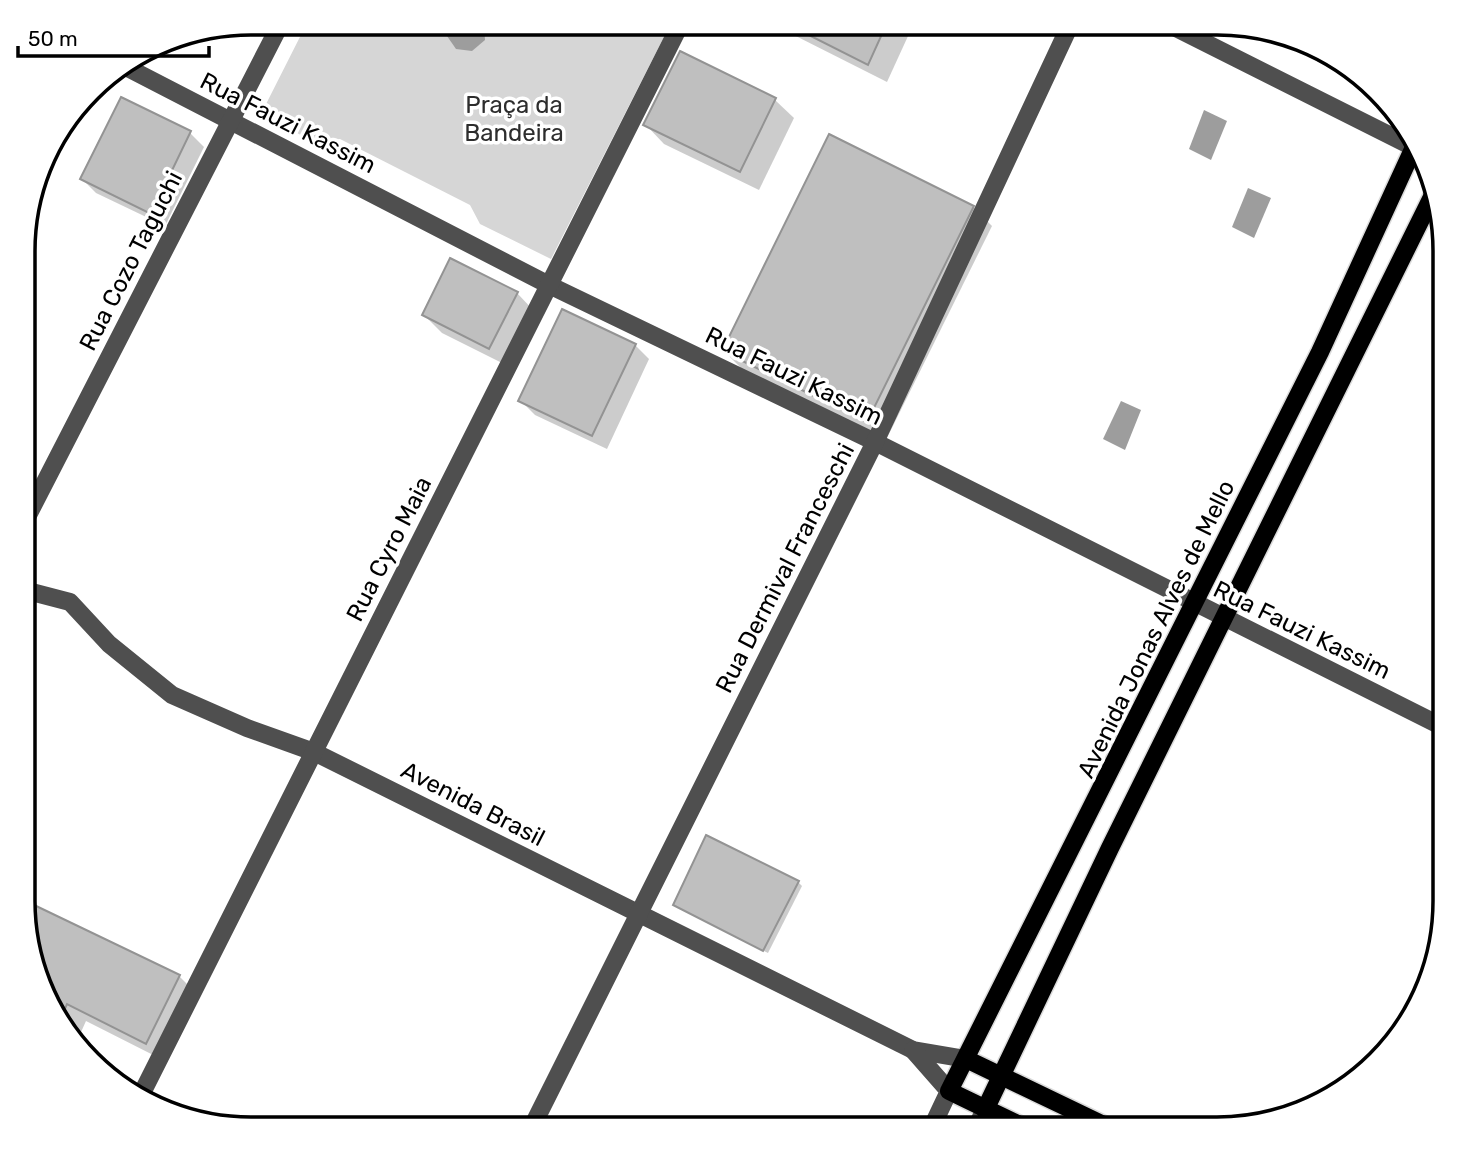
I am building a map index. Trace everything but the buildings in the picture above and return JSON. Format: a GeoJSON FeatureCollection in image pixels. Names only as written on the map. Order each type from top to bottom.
{"type":"FeatureCollection","features":[{"type":"Feature","properties":{"kind":"main road","name":"Avenida Jonas Alves de Mello"},"geometry":{"type":"LineString","coordinates":[[950,1091],[1196,604],[1320,352],[1411,156]]}},
{"type":"Feature","properties":{"kind":"main road"},"geometry":{"type":"LineString","coordinates":[[985,1110],[1428,206]]}},
{"type":"Feature","properties":{"kind":"main road","name":"Avenida Brasil"},"geometry":{"type":"LineString","coordinates":[[966,1059],[1087,1117]]}},
{"type":"Feature","properties":{"kind":"main road","name":"Avenida Brasil"},"geometry":{"type":"LineString","coordinates":[[950,1091],[1001,1117]]}},
{"type":"Feature","properties":{"kind":"street","name":"Rua Cozo Taguchi"},"geometry":{"type":"LineString","coordinates":[[35,502],[275,35]]}},
{"type":"Feature","properties":{"kind":"street","name":"Rua Cyro Maia"},"geometry":{"type":"LineString","coordinates":[[144,1089],[675,35]]}},
{"type":"Feature","properties":{"kind":"street","name":"Rua Dermival Franceschi"},"geometry":{"type":"LineString","coordinates":[[537,1117],[875,442],[1065,35]]}},
{"type":"Feature","properties":{"kind":"street"},"geometry":{"type":"LineString","coordinates":[[1190,35],[1403,141]]}},
{"type":"Feature","properties":{"kind":"street","name":"Rua Fauzi Kassim"},"geometry":{"type":"LineString","coordinates":[[132,70],[549,285],[875,442],[1433,722]]}},
{"type":"Feature","properties":{"kind":"street","name":"Avenida Brasil"},"geometry":{"type":"LineString","coordinates":[[35,593],[70,602],[119,653],[172,695],[314,752],[913,1050],[966,1059]]}},
{"type":"Feature","properties":{"kind":"street","name":"Avenida Brasil"},"geometry":{"type":"LineString","coordinates":[[913,1050],[950,1091]]}},
{"type":"Feature","properties":{"kind":"street","name":"Avenida Jonas Alves de Mello"},"geometry":{"type":"LineString","coordinates":[[936,1117],[950,1091]]}},
{"type":"Feature","properties":{"kind":"street"},"geometry":{"type":"LineString","coordinates":[[981,1117],[985,1110]]}},
{"type":"Feature","properties":{"kind":"green space","name":"Praça da Bandeira"},"geometry":{"type":"Polygon","coordinates":[[[301,35],[665,35],[551,259],[480,224],[470,205],[340,139],[314,142],[261,114],[301,35]]]}},
{"type":"Feature","properties":{"kind":"shaded area"},"geometry":{"type":"Polygon","coordinates":[[[485,35],[485,40],[472,51],[456,49],[447,36],[485,35]]]}},
{"type":"Feature","properties":{"kind":"shaded area"},"geometry":{"type":"Polygon","coordinates":[[[1204,110],[1227,121],[1211,160],[1189,149],[1204,110]]]}},
{"type":"Feature","properties":{"kind":"shaded area"},"geometry":{"type":"Polygon","coordinates":[[[1248,188],[1271,198],[1254,238],[1232,227],[1248,188]]]}},
{"type":"Feature","properties":{"kind":"shaded area"},"geometry":{"type":"Polygon","coordinates":[[[1121,401],[1141,410],[1125,450],[1103,439],[1121,401]]]}}]}
